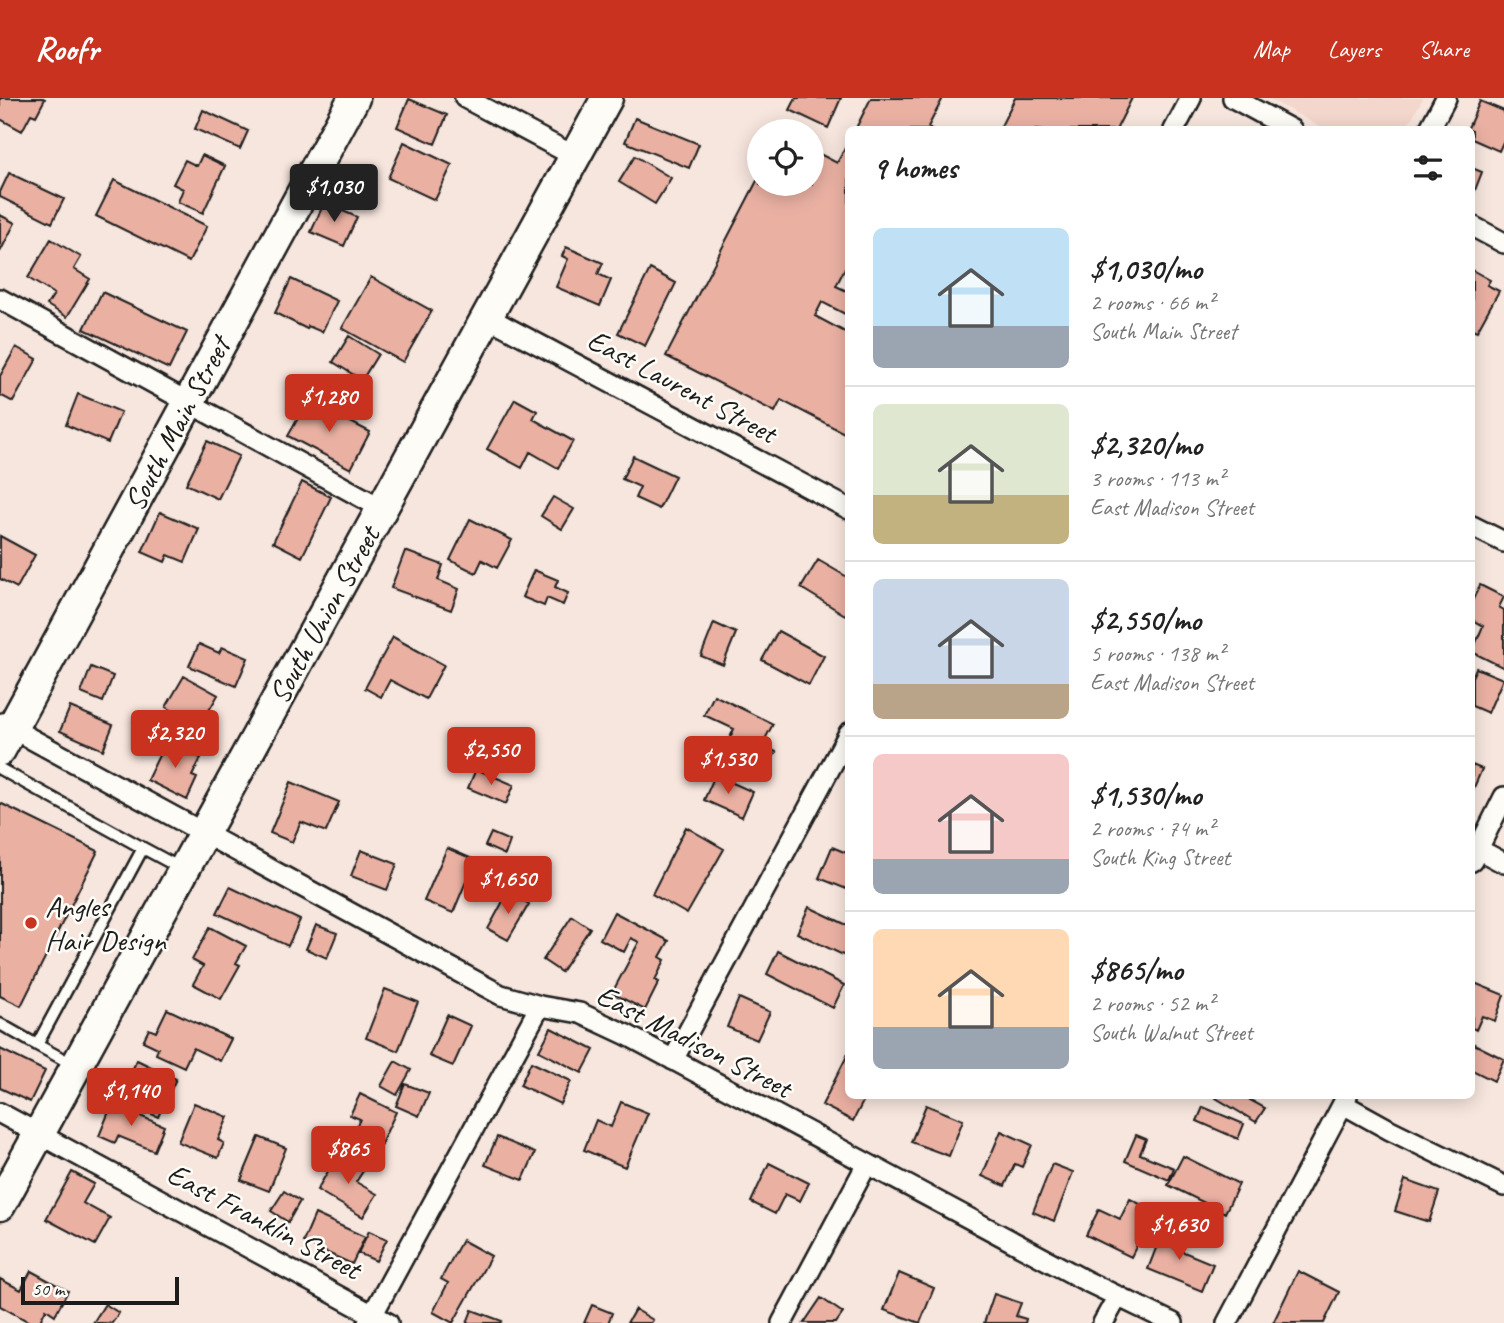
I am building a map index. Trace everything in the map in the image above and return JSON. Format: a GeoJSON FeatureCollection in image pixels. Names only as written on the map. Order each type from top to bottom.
{"type":"FeatureCollection","features":[{"type":"Feature","properties":{"kind":"main road","name":"South Main Street"},"geometry":{"type":"LineString","coordinates":[[4,734],[354,98]]}},
{"type":"Feature","properties":{"kind":"main road","name":"South Union Street"},"geometry":{"type":"LineString","coordinates":[[0,1205],[607,98]]}},
{"type":"Feature","properties":{"kind":"street"},"geometry":{"type":"LineString","coordinates":[[465,98],[576,158]]}},
{"type":"Feature","properties":{"kind":"street"},"geometry":{"type":"LineString","coordinates":[[1176,126],[1191,98]]}},
{"type":"Feature","properties":{"kind":"street"},"geometry":{"type":"LineString","coordinates":[[1233,98],[1285,126]]}},
{"type":"Feature","properties":{"kind":"street"},"geometry":{"type":"LineString","coordinates":[[1431,126],[1446,98]]}},
{"type":"Feature","properties":{"kind":"street"},"geometry":{"type":"LineString","coordinates":[[1475,228],[1504,243]]}},
{"type":"Feature","properties":{"kind":"street"},"geometry":{"type":"LineString","coordinates":[[0,299],[383,509]]}},
{"type":"Feature","properties":{"kind":"street","name":"East Laurent Street"},"geometry":{"type":"LineString","coordinates":[[487,317],[845,507]]}},
{"type":"Feature","properties":{"kind":"street"},"geometry":{"type":"LineString","coordinates":[[1475,528],[1504,542]]}},
{"type":"Feature","properties":{"kind":"street","name":"East Madison Street"},"geometry":{"type":"LineString","coordinates":[[4,734],[203,833],[501,995],[580,1013],[1086,1281],[1173,1323]]}},
{"type":"Feature","properties":{"kind":"street"},"geometry":{"type":"LineString","coordinates":[[673,1060],[845,740]]}},
{"type":"Feature","properties":{"kind":"street"},"geometry":{"type":"LineString","coordinates":[[1475,850],[1504,797]]}},
{"type":"Feature","properties":{"kind":"street"},"geometry":{"type":"LineString","coordinates":[[1475,852],[1504,863]]}},
{"type":"Feature","properties":{"kind":"street"},"geometry":{"type":"LineString","coordinates":[[377,1320],[540,1006]]}},
{"type":"Feature","properties":{"kind":"street"},"geometry":{"type":"LineString","coordinates":[[1227,1323],[1345,1100],[1390,1130],[1504,1186]]}},
{"type":"Feature","properties":{"kind":"street","name":"East Franklin Street"},"geometry":{"type":"LineString","coordinates":[[0,1113],[377,1320]]}},
{"type":"Feature","properties":{"kind":"street"},"geometry":{"type":"LineString","coordinates":[[782,1323],[867,1164]]}},
{"type":"Feature","properties":{"kind":"street"},"geometry":{"type":"LineString","coordinates":[[1103,1323],[1118,1296]]}},
{"type":"Feature","properties":{"kind":"lane"},"geometry":{"type":"LineString","coordinates":[[0,769],[183,870]]}},
{"type":"Feature","properties":{"kind":"lane"},"geometry":{"type":"LineString","coordinates":[[37,1045],[143,848]]}},
{"type":"Feature","properties":{"kind":"lane"},"geometry":{"type":"LineString","coordinates":[[0,1024],[76,1066]]}},
{"type":"Feature","properties":{"kind":"shaded area"},"geometry":{"type":"Polygon","coordinates":[[[1268,98],[1423,98],[1408,126],[1319,126],[1268,98]]]}},
{"type":"Feature","properties":{"kind":"building"},"geometry":{"type":"Polygon","coordinates":[[[0,98],[45,99],[36,116],[31,114],[22,131],[0,119],[0,98]]]}},
{"type":"Feature","properties":{"kind":"building"},"geometry":{"type":"Polygon","coordinates":[[[796,98],[841,98],[828,128],[824,126],[824,119],[809,119],[790,110],[796,98]]]}},
{"type":"Feature","properties":{"kind":"building"},"geometry":{"type":"Polygon","coordinates":[[[871,98],[943,98],[929,126],[857,126],[871,98]]]}},
{"type":"Feature","properties":{"kind":"building"},"geometry":{"type":"Polygon","coordinates":[[[1015,98],[1132,98],[1118,126],[1001,126],[1015,98]]]}},
{"type":"Feature","properties":{"kind":"building"},"geometry":{"type":"Polygon","coordinates":[[[409,99],[447,115],[435,144],[397,127],[409,99]]]}},
{"type":"Feature","properties":{"kind":"building"},"geometry":{"type":"Polygon","coordinates":[[[1480,101],[1504,111],[1504,140],[1499,151],[1475,140],[1475,126],[1469,126],[1480,101]]]}},
{"type":"Feature","properties":{"kind":"building"},"geometry":{"type":"Polygon","coordinates":[[[203,110],[248,131],[240,149],[195,129],[203,110]]]}},
{"type":"Feature","properties":{"kind":"building"},"geometry":{"type":"Polygon","coordinates":[[[635,118],[699,144],[689,168],[625,142],[635,118]]]}},
{"type":"Feature","properties":{"kind":"building"},"geometry":{"type":"Polygon","coordinates":[[[404,142],[452,165],[435,200],[388,178],[404,142]]]}},
{"type":"Feature","properties":{"kind":"building"},"geometry":{"type":"Polygon","coordinates":[[[845,148],[845,268],[836,286],[845,290],[845,314],[822,302],[815,316],[845,332],[844,433],[781,400],[775,412],[666,356],[749,196],[824,196],[824,156],[837,163],[845,148]]]}},
{"type":"Feature","properties":{"kind":"building"},"geometry":{"type":"Polygon","coordinates":[[[202,155],[225,166],[203,213],[178,202],[183,189],[173,184],[185,160],[197,166],[202,155]]]}},
{"type":"Feature","properties":{"kind":"building"},"geometry":{"type":"Polygon","coordinates":[[[635,156],[671,178],[655,204],[619,182],[635,156]]]}},
{"type":"Feature","properties":{"kind":"building"},"geometry":{"type":"Polygon","coordinates":[[[1475,169],[1482,172],[1475,190],[1475,169]]]}},
{"type":"Feature","properties":{"kind":"building"},"geometry":{"type":"Polygon","coordinates":[[[9,173],[64,199],[52,223],[0,197],[9,173]]]}},
{"type":"Feature","properties":{"kind":"building"},"geometry":{"type":"Polygon","coordinates":[[[114,180],[207,226],[189,262],[96,216],[114,180]]]}},
{"type":"Feature","properties":{"kind":"building"},"geometry":{"type":"Polygon","coordinates":[[[324,203],[357,217],[344,246],[311,232],[324,203]]]}},
{"type":"Feature","properties":{"kind":"building"},"geometry":{"type":"Polygon","coordinates":[[[0,215],[15,223],[0,252],[0,215]]]}},
{"type":"Feature","properties":{"kind":"building"},"geometry":{"type":"Polygon","coordinates":[[[51,239],[81,257],[74,269],[90,279],[67,317],[47,305],[54,294],[28,278],[51,239]]]}},
{"type":"Feature","properties":{"kind":"building"},"geometry":{"type":"Polygon","coordinates":[[[566,247],[603,263],[598,274],[611,280],[600,306],[556,287],[568,259],[562,256],[566,247]]]}},
{"type":"Feature","properties":{"kind":"building"},"geometry":{"type":"Polygon","coordinates":[[[650,269],[676,283],[645,346],[618,333],[650,269]]]}},
{"type":"Feature","properties":{"kind":"building"},"geometry":{"type":"Polygon","coordinates":[[[1475,272],[1490,280],[1487,285],[1499,291],[1477,331],[1475,272]]]}},
{"type":"Feature","properties":{"kind":"building"},"geometry":{"type":"Polygon","coordinates":[[[371,277],[432,311],[403,362],[342,328],[371,277]]]}},
{"type":"Feature","properties":{"kind":"building"},"geometry":{"type":"Polygon","coordinates":[[[291,279],[337,301],[322,332],[308,326],[307,329],[275,313],[291,279]]]}},
{"type":"Feature","properties":{"kind":"building"},"geometry":{"type":"Polygon","coordinates":[[[102,292],[187,332],[169,369],[84,329],[102,292]]]}},
{"type":"Feature","properties":{"kind":"building"},"geometry":{"type":"Polygon","coordinates":[[[349,336],[378,354],[362,380],[333,362],[349,336]]]}},
{"type":"Feature","properties":{"kind":"building"},"geometry":{"type":"Polygon","coordinates":[[[16,347],[37,359],[13,402],[0,395],[0,376],[16,347]]]}},
{"type":"Feature","properties":{"kind":"building"},"geometry":{"type":"Polygon","coordinates":[[[78,394],[121,412],[108,443],[66,425],[78,394]]]}},
{"type":"Feature","properties":{"kind":"building"},"geometry":{"type":"Polygon","coordinates":[[[515,399],[537,411],[533,419],[573,441],[558,468],[530,452],[522,468],[487,449],[515,399]]]}},
{"type":"Feature","properties":{"kind":"building"},"geometry":{"type":"Polygon","coordinates":[[[308,400],[370,432],[351,469],[288,436],[308,400]]]}},
{"type":"Feature","properties":{"kind":"building"},"geometry":{"type":"Polygon","coordinates":[[[207,441],[239,456],[218,499],[186,484],[207,441]]]}},
{"type":"Feature","properties":{"kind":"building"},"geometry":{"type":"Polygon","coordinates":[[[633,456],[675,476],[659,509],[635,498],[640,487],[622,479],[633,456]]]}},
{"type":"Feature","properties":{"kind":"building"},"geometry":{"type":"Polygon","coordinates":[[[302,482],[331,497],[302,557],[273,542],[302,482]]]}},
{"type":"Feature","properties":{"kind":"building"},"geometry":{"type":"Polygon","coordinates":[[[553,497],[574,509],[562,529],[541,516],[553,497]]]}},
{"type":"Feature","properties":{"kind":"building"},"geometry":{"type":"Polygon","coordinates":[[[160,512],[199,529],[185,562],[168,555],[165,562],[142,552],[160,512]]]}},
{"type":"Feature","properties":{"kind":"building"},"geometry":{"type":"Polygon","coordinates":[[[470,519],[512,540],[497,568],[482,560],[476,573],[450,560],[470,519]]]}},
{"type":"Feature","properties":{"kind":"building"},"geometry":{"type":"Polygon","coordinates":[[[0,536],[35,555],[17,588],[0,579],[0,536]]]}},
{"type":"Feature","properties":{"kind":"building"},"geometry":{"type":"Polygon","coordinates":[[[405,551],[443,565],[438,580],[459,589],[451,610],[391,588],[405,551]]]}},
{"type":"Feature","properties":{"kind":"building"},"geometry":{"type":"Polygon","coordinates":[[[818,560],[845,576],[845,615],[801,588],[818,560]]]}},
{"type":"Feature","properties":{"kind":"building"},"geometry":{"type":"Polygon","coordinates":[[[534,570],[558,580],[555,587],[568,593],[563,605],[547,598],[544,606],[522,597],[534,570]]]}},
{"type":"Feature","properties":{"kind":"building"},"geometry":{"type":"Polygon","coordinates":[[[1480,585],[1504,597],[1499,607],[1504,610],[1504,668],[1475,654],[1475,645],[1483,626],[1475,622],[1475,595],[1480,585]]]}},
{"type":"Feature","properties":{"kind":"building"},"geometry":{"type":"Polygon","coordinates":[[[714,623],[736,633],[723,665],[701,656],[714,623]]]}},
{"type":"Feature","properties":{"kind":"building"},"geometry":{"type":"Polygon","coordinates":[[[778,631],[824,656],[809,685],[762,660],[778,631]]]}},
{"type":"Feature","properties":{"kind":"building"},"geometry":{"type":"Polygon","coordinates":[[[393,637],[444,665],[426,699],[390,680],[381,697],[365,688],[393,637]]]}},
{"type":"Feature","properties":{"kind":"building"},"geometry":{"type":"Polygon","coordinates":[[[199,644],[219,653],[222,647],[248,658],[236,686],[189,666],[199,644]]]}},
{"type":"Feature","properties":{"kind":"building"},"geometry":{"type":"Polygon","coordinates":[[[91,667],[113,676],[103,702],[81,693],[91,667]]]}},
{"type":"Feature","properties":{"kind":"building"},"geometry":{"type":"Polygon","coordinates":[[[1476,668],[1503,679],[1488,713],[1475,707],[1476,668]]]}},
{"type":"Feature","properties":{"kind":"building"},"geometry":{"type":"Polygon","coordinates":[[[184,676],[218,695],[200,726],[166,707],[184,676]]]}},
{"type":"Feature","properties":{"kind":"building"},"geometry":{"type":"Polygon","coordinates":[[[714,695],[773,724],[762,745],[776,752],[761,781],[719,761],[734,729],[704,715],[714,695]]]}},
{"type":"Feature","properties":{"kind":"building"},"geometry":{"type":"Polygon","coordinates":[[[70,707],[113,725],[103,750],[60,731],[70,707]]]}},
{"type":"Feature","properties":{"kind":"building"},"geometry":{"type":"Polygon","coordinates":[[[166,741],[201,758],[192,776],[197,778],[187,800],[147,780],[166,741]]]}},
{"type":"Feature","properties":{"kind":"building"},"geometry":{"type":"Polygon","coordinates":[[[1475,766],[1482,769],[1475,785],[1475,766]]]}},
{"type":"Feature","properties":{"kind":"building"},"geometry":{"type":"Polygon","coordinates":[[[476,769],[514,785],[506,804],[468,788],[476,769]]]}},
{"type":"Feature","properties":{"kind":"building"},"geometry":{"type":"Polygon","coordinates":[[[715,775],[753,792],[742,817],[704,800],[715,775]]]}},
{"type":"Feature","properties":{"kind":"building"},"geometry":{"type":"Polygon","coordinates":[[[291,782],[339,802],[326,832],[301,822],[292,842],[270,833],[291,782]]]}},
{"type":"Feature","properties":{"kind":"building","name":"Angles Hair Design"},"geometry":{"type":"Polygon","coordinates":[[[0,803],[98,851],[21,1006],[0,996],[0,803]]]}},
{"type":"Feature","properties":{"kind":"building"},"geometry":{"type":"Polygon","coordinates":[[[686,827],[724,849],[687,914],[652,894],[686,827]]]}},
{"type":"Feature","properties":{"kind":"building"},"geometry":{"type":"Polygon","coordinates":[[[491,833],[510,841],[505,855],[485,846],[491,833]]]}},
{"type":"Feature","properties":{"kind":"building"},"geometry":{"type":"Polygon","coordinates":[[[832,847],[845,852],[845,888],[819,878],[832,847]]]}},
{"type":"Feature","properties":{"kind":"building"},"geometry":{"type":"Polygon","coordinates":[[[447,848],[475,860],[453,913],[424,901],[447,848]]]}},
{"type":"Feature","properties":{"kind":"building"},"geometry":{"type":"Polygon","coordinates":[[[361,850],[397,864],[387,890],[351,876],[361,850]]]}},
{"type":"Feature","properties":{"kind":"building"},"geometry":{"type":"Polygon","coordinates":[[[230,887],[300,920],[288,946],[217,913],[230,887]]]}},
{"type":"Feature","properties":{"kind":"building"},"geometry":{"type":"Polygon","coordinates":[[[508,892],[529,904],[508,940],[488,929],[508,892]]]}},
{"type":"Feature","properties":{"kind":"building"},"geometry":{"type":"Polygon","coordinates":[[[809,907],[845,924],[845,956],[797,933],[809,907]]]}},
{"type":"Feature","properties":{"kind":"building"},"geometry":{"type":"Polygon","coordinates":[[[614,912],[669,941],[660,957],[665,960],[655,980],[659,982],[645,1010],[612,993],[639,942],[631,938],[624,952],[600,939],[614,912]]]}},
{"type":"Feature","properties":{"kind":"building"},"geometry":{"type":"Polygon","coordinates":[[[572,916],[590,928],[561,972],[543,960],[572,916]]]}},
{"type":"Feature","properties":{"kind":"building"},"geometry":{"type":"Polygon","coordinates":[[[316,925],[337,933],[327,958],[306,949],[316,925]]]}},
{"type":"Feature","properties":{"kind":"building"},"geometry":{"type":"Polygon","coordinates":[[[210,927],[246,946],[236,963],[240,965],[221,999],[193,984],[203,966],[192,960],[210,927]]]}},
{"type":"Feature","properties":{"kind":"building"},"geometry":{"type":"Polygon","coordinates":[[[778,951],[844,985],[833,1008],[767,974],[778,951]]]}},
{"type":"Feature","properties":{"kind":"building"},"geometry":{"type":"Polygon","coordinates":[[[1475,983],[1504,995],[1495,1021],[1482,1016],[1476,1030],[1475,983]]]}},
{"type":"Feature","properties":{"kind":"building"},"geometry":{"type":"Polygon","coordinates":[[[385,989],[418,1002],[398,1051],[366,1038],[385,989]]]}},
{"type":"Feature","properties":{"kind":"building"},"geometry":{"type":"Polygon","coordinates":[[[739,998],[770,1012],[757,1040],[727,1027],[739,998]]]}},
{"type":"Feature","properties":{"kind":"building"},"geometry":{"type":"Polygon","coordinates":[[[167,1009],[231,1039],[220,1061],[193,1048],[184,1067],[156,1054],[158,1048],[143,1041],[149,1029],[156,1032],[167,1009]]]}},
{"type":"Feature","properties":{"kind":"building"},"geometry":{"type":"Polygon","coordinates":[[[447,1015],[471,1026],[453,1066],[429,1056],[447,1015]]]}},
{"type":"Feature","properties":{"kind":"building"},"geometry":{"type":"Polygon","coordinates":[[[551,1028],[594,1050],[582,1073],[539,1051],[551,1028]]]}},
{"type":"Feature","properties":{"kind":"building"},"geometry":{"type":"Polygon","coordinates":[[[1475,1044],[1504,1059],[1494,1081],[1475,1072],[1475,1044]]]}},
{"type":"Feature","properties":{"kind":"building"},"geometry":{"type":"Polygon","coordinates":[[[0,1049],[45,1071],[30,1102],[0,1088],[0,1049]]]}},
{"type":"Feature","properties":{"kind":"building"},"geometry":{"type":"Polygon","coordinates":[[[137,1060],[176,1079],[158,1117],[140,1109],[146,1097],[124,1086],[137,1060]]]}},
{"type":"Feature","properties":{"kind":"building"},"geometry":{"type":"Polygon","coordinates":[[[845,1060],[845,1099],[864,1099],[853,1121],[822,1105],[845,1060]]]}},
{"type":"Feature","properties":{"kind":"building"},"geometry":{"type":"Polygon","coordinates":[[[395,1061],[411,1070],[397,1095],[381,1086],[395,1061]]]}},
{"type":"Feature","properties":{"kind":"building"},"geometry":{"type":"Polygon","coordinates":[[[531,1062],[571,1081],[560,1104],[520,1085],[531,1062]]]}},
{"type":"Feature","properties":{"kind":"building"},"geometry":{"type":"Polygon","coordinates":[[[405,1084],[429,1093],[419,1116],[396,1106],[405,1084]]]}},
{"type":"Feature","properties":{"kind":"building"},"geometry":{"type":"Polygon","coordinates":[[[360,1094],[396,1112],[374,1159],[347,1146],[360,1119],[350,1115],[360,1094]]]}},
{"type":"Feature","properties":{"kind":"building"},"geometry":{"type":"Polygon","coordinates":[[[1218,1099],[1248,1099],[1265,1108],[1256,1122],[1218,1099]]]}},
{"type":"Feature","properties":{"kind":"building"},"geometry":{"type":"Polygon","coordinates":[[[621,1102],[648,1113],[625,1167],[584,1150],[596,1120],[611,1127],[621,1102]]]}},
{"type":"Feature","properties":{"kind":"building"},"geometry":{"type":"Polygon","coordinates":[[[194,1103],[228,1117],[218,1140],[224,1143],[218,1158],[178,1142],[194,1103]]]}},
{"type":"Feature","properties":{"kind":"building"},"geometry":{"type":"Polygon","coordinates":[[[112,1104],[164,1126],[154,1151],[118,1136],[115,1143],[99,1136],[112,1104]]]}},
{"type":"Feature","properties":{"kind":"building"},"geometry":{"type":"Polygon","coordinates":[[[926,1105],[963,1120],[949,1156],[911,1142],[926,1105]]]}},
{"type":"Feature","properties":{"kind":"building"},"geometry":{"type":"Polygon","coordinates":[[[1203,1107],[1244,1124],[1238,1139],[1197,1121],[1203,1107]]]}},
{"type":"Feature","properties":{"kind":"building"},"geometry":{"type":"Polygon","coordinates":[[[1001,1131],[1032,1145],[1022,1167],[1015,1164],[1005,1186],[982,1176],[1001,1131]]]}},
{"type":"Feature","properties":{"kind":"building"},"geometry":{"type":"Polygon","coordinates":[[[1136,1135],[1146,1139],[1140,1154],[1174,1168],[1169,1180],[1125,1161],[1136,1135]]]}},
{"type":"Feature","properties":{"kind":"building"},"geometry":{"type":"Polygon","coordinates":[[[259,1137],[286,1148],[269,1191],[241,1180],[259,1137]]]}},
{"type":"Feature","properties":{"kind":"building"},"geometry":{"type":"Polygon","coordinates":[[[497,1137],[535,1153],[523,1180],[485,1165],[497,1137]]]}},
{"type":"Feature","properties":{"kind":"building"},"geometry":{"type":"Polygon","coordinates":[[[348,1154],[367,1165],[356,1182],[377,1194],[363,1217],[317,1190],[334,1161],[341,1165],[348,1154]]]}},
{"type":"Feature","properties":{"kind":"building"},"geometry":{"type":"Polygon","coordinates":[[[1183,1156],[1239,1184],[1225,1213],[1168,1185],[1183,1156]]]}},
{"type":"Feature","properties":{"kind":"building"},"geometry":{"type":"Polygon","coordinates":[[[769,1163],[809,1183],[800,1201],[785,1194],[775,1214],[751,1202],[769,1163]]]}},
{"type":"Feature","properties":{"kind":"building"},"geometry":{"type":"Polygon","coordinates":[[[1052,1164],[1073,1172],[1054,1221],[1033,1212],[1052,1164]]]}},
{"type":"Feature","properties":{"kind":"building"},"geometry":{"type":"Polygon","coordinates":[[[72,1172],[94,1184],[83,1203],[110,1218],[95,1245],[46,1219],[72,1172]]]}},
{"type":"Feature","properties":{"kind":"building"},"geometry":{"type":"Polygon","coordinates":[[[1405,1180],[1439,1192],[1429,1222],[1395,1211],[1405,1180]]]}},
{"type":"Feature","properties":{"kind":"building"},"geometry":{"type":"Polygon","coordinates":[[[284,1191],[300,1201],[288,1222],[271,1211],[284,1191]]]}},
{"type":"Feature","properties":{"kind":"building"},"geometry":{"type":"Polygon","coordinates":[[[1130,1199],[1154,1211],[1131,1257],[1086,1235],[1099,1209],[1120,1219],[1130,1199]]]}},
{"type":"Feature","properties":{"kind":"building"},"geometry":{"type":"Polygon","coordinates":[[[315,1214],[365,1237],[352,1264],[303,1242],[315,1214]]]}},
{"type":"Feature","properties":{"kind":"building"},"geometry":{"type":"Polygon","coordinates":[[[1165,1225],[1181,1231],[1174,1248],[1213,1264],[1202,1291],[1148,1269],[1165,1225]]]}},
{"type":"Feature","properties":{"kind":"building"},"geometry":{"type":"Polygon","coordinates":[[[369,1231],[387,1239],[376,1261],[358,1253],[369,1231]]]}},
{"type":"Feature","properties":{"kind":"building"},"geometry":{"type":"Polygon","coordinates":[[[462,1240],[491,1256],[453,1323],[433,1312],[448,1283],[441,1279],[462,1240]]]}},
{"type":"Feature","properties":{"kind":"building"},"geometry":{"type":"Polygon","coordinates":[[[31,1271],[68,1291],[55,1315],[46,1309],[39,1323],[31,1323],[0,1306],[0,1279],[21,1290],[31,1271]]]}},
{"type":"Feature","properties":{"kind":"building"},"geometry":{"type":"Polygon","coordinates":[[[1298,1271],[1339,1292],[1324,1323],[1273,1323],[1298,1271]]]}},
{"type":"Feature","properties":{"kind":"building"},"geometry":{"type":"Polygon","coordinates":[[[899,1273],[934,1288],[920,1323],[884,1310],[899,1273]]]}},
{"type":"Feature","properties":{"kind":"building"},"geometry":{"type":"Polygon","coordinates":[[[994,1294],[1021,1303],[1016,1316],[1026,1319],[1025,1323],[984,1323],[994,1294]]]}},
{"type":"Feature","properties":{"kind":"building"},"geometry":{"type":"Polygon","coordinates":[[[821,1298],[843,1313],[836,1323],[804,1323],[821,1298]]]}},
{"type":"Feature","properties":{"kind":"building"},"geometry":{"type":"Polygon","coordinates":[[[105,1304],[119,1313],[112,1323],[93,1323],[105,1304]]]}},
{"type":"Feature","properties":{"kind":"building"},"geometry":{"type":"Polygon","coordinates":[[[592,1305],[612,1313],[608,1323],[584,1323],[592,1305]]]}},
{"type":"Feature","properties":{"kind":"building"},"geometry":{"type":"Polygon","coordinates":[[[635,1309],[653,1320],[651,1323],[627,1323],[635,1309]]]}},
{"type":"Feature","properties":{"kind":"building"},"geometry":{"type":"Polygon","coordinates":[[[472,1310],[502,1321],[467,1323],[472,1310]]]}},
{"type":"Feature","properties":{"kind":"place","name":"Angles Hair Design"},"geometry":{"type":"Point","coordinates":[31,923]}}]}
